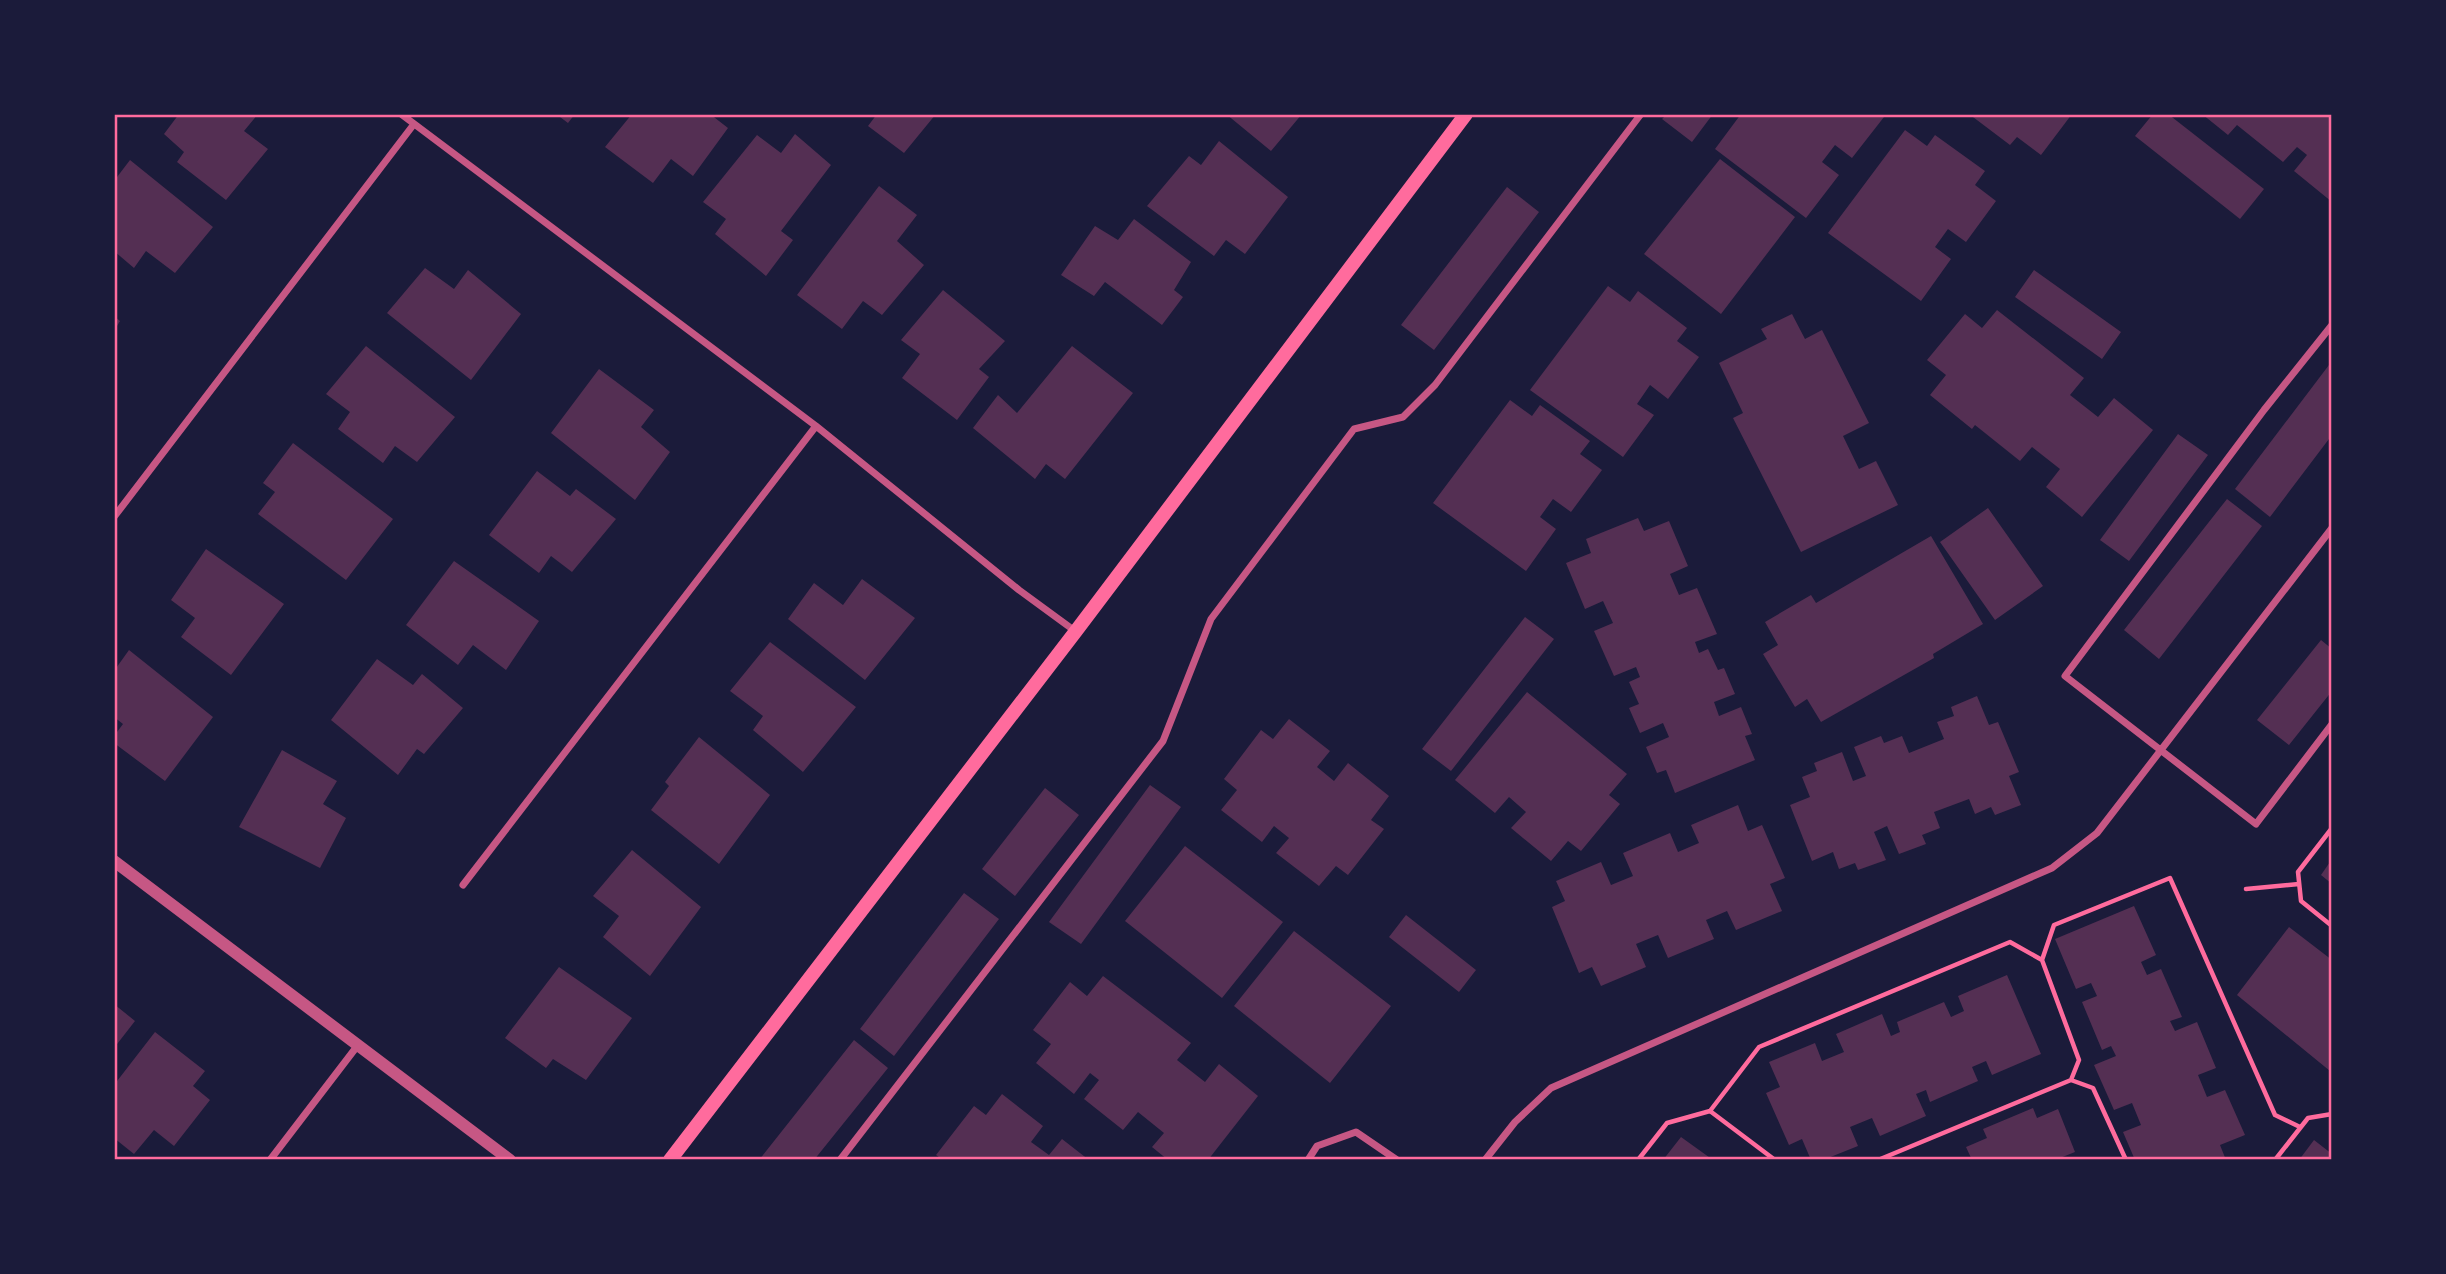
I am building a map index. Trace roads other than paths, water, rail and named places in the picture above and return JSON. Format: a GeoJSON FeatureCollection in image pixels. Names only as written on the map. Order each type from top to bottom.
{"type":"FeatureCollection","features":[{"type":"Feature","properties":{"kind":"main road"},"geometry":{"type":"LineString","coordinates":[[670,1160],[1076,631],[1466,114]]}},
{"type":"Feature","properties":{"kind":"street"},"geometry":{"type":"LineString","coordinates":[[401,114],[816,426],[1019,590],[1076,631]]}},
{"type":"Feature","properties":{"kind":"street"},"geometry":{"type":"LineString","coordinates":[[840,1160],[1163,741],[1210,619],[1354,429],[1403,417],[1435,384],[1641,114]]}},
{"type":"Feature","properties":{"kind":"street"},"geometry":{"type":"LineString","coordinates":[[114,517],[414,124]]}},
{"type":"Feature","properties":{"kind":"street"},"geometry":{"type":"LineString","coordinates":[[2332,325],[2264,410],[2065,676],[2256,824],[2332,724]]}},
{"type":"Feature","properties":{"kind":"street"},"geometry":{"type":"LineString","coordinates":[[463,885],[816,426]]}},
{"type":"Feature","properties":{"kind":"street"},"geometry":{"type":"LineString","coordinates":[[1485,1160],[1515,1122],[1551,1088],[2052,867],[2097,833],[2332,528]]}},
{"type":"Feature","properties":{"kind":"street"},"geometry":{"type":"LineString","coordinates":[[114,861],[510,1160]]}},
{"type":"Feature","properties":{"kind":"street"},"geometry":{"type":"LineString","coordinates":[[270,1160],[358,1045]]}},
{"type":"Feature","properties":{"kind":"street"},"geometry":{"type":"LineString","coordinates":[[1308,1160],[1317,1146],[1356,1132],[1391,1159]]}}]}
